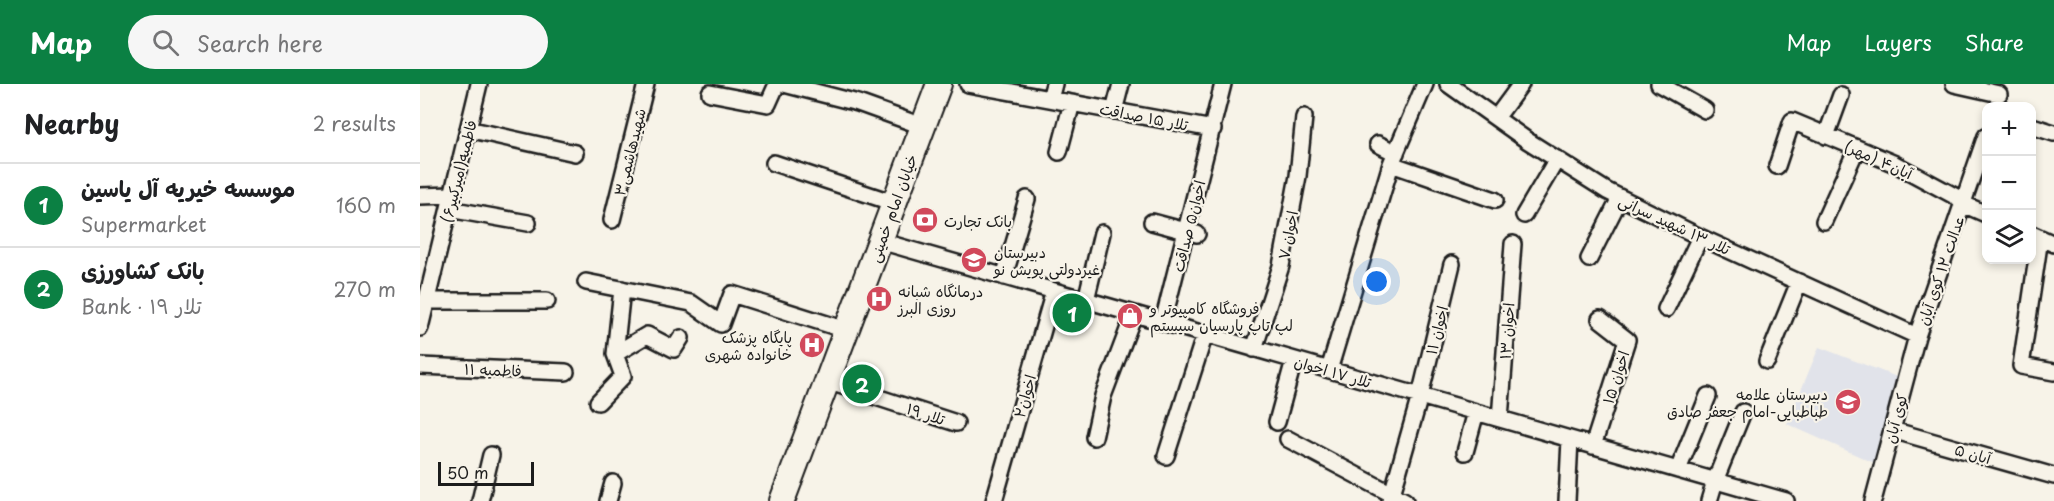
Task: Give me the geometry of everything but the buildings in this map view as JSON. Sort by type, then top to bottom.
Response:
[{"type":"main road","name":"خیابان امام خمینی","points":[[782,501],[939,84]]},
{"type":"street","name":"فاطمیه(امیرکبیر۶)","points":[[420,328],[479,84]]},
{"type":"street","name":"شهیدهاشمی۳","points":[[612,220],[646,84]]},
{"type":"street","points":[[710,93],[768,104],[777,84]]},
{"type":"street","points":[[784,84],[858,103],[922,126]]},
{"type":"street","name":"تلار ۱۵ صداقت","points":[[968,84],[1052,92],[1072,103],[1213,129]]},
{"type":"street","points":[[1114,111],[1121,84]]},
{"type":"street","name":"اخوان۵ صداقت","points":[[1163,322],[1192,232],[1223,84]]},
{"type":"street","points":[[1329,370],[1393,158],[1425,84]]},
{"type":"street","name":"تلار ۱۳ شهید سرانی","points":[[1448,84],[1557,159],[1620,198],[1917,336]]},
{"type":"street","points":[[1496,118],[1521,84]]},
{"type":"street","points":[[1659,84],[1705,110]]},
{"type":"street","points":[[1954,84],[1999,95]]},
{"type":"street","points":[[1826,135],[1841,95]]},
{"type":"street","points":[[1059,152],[1072,103]]},
{"type":"street","name":"اخوان ۷","points":[[1254,349],[1281,266],[1298,176],[1304,117]]},
{"type":"street","name":"آبان۴ (مهر)","points":[[1777,166],[1792,121],[1895,164],[1982,212]]},
{"type":"street","points":[[2036,128],[2054,133]]},
{"type":"street","points":[[468,129],[575,153]]},
{"type":"street","points":[[1378,144],[1393,158],[1495,200]]},
{"type":"street","points":[[1824,221],[1857,148]]},
{"type":"street","name":"عدالت ۱۲ کوی آبان","points":[[1917,336],[1982,148]]},
{"type":"street","points":[[1524,215],[1557,159]]},
{"type":"street","points":[[774,163],[894,203]]},
{"type":"street","points":[[420,195],[528,223]]},
{"type":"street","points":[[1589,259],[1620,198]]},
{"type":"street","points":[[1004,277],[1027,199]]},
{"type":"street","points":[[1152,222],[1192,232]]},
{"type":"street","points":[[1086,300],[1102,233]]},
{"type":"street","points":[[1666,309],[1700,237]]},
{"type":"street","points":[[2042,238],[2021,366],[2054,372]]},
{"type":"street","name":"تلار ۱۷ اخوان","points":[[880,241],[1786,501]]},
{"type":"street","name":"اخوان ۱۳","points":[[1500,419],[1513,243]]},
{"type":"street","name":"اخوان ۱۱","points":[[1396,499],[1452,264]]},
{"type":"street","points":[[586,282],[691,303],[721,324],[732,294],[846,330]]},
{"type":"street","points":[[1767,361],[1799,282]]},
{"type":"street","points":[[598,402],[623,376],[615,354],[622,290]]},
{"type":"street","name":"اخوان۲","points":[[994,501],[1054,291]]},
{"type":"street","points":[[426,301],[547,301]]},
{"type":"street","points":[[1094,437],[1103,396],[1134,314]]},
{"type":"street","name":"اخوان ۱۵","points":[[1593,446],[1627,340],[1600,319]]},
{"type":"street","points":[[1166,456],[1204,334]]},
{"type":"street","points":[[615,354],[647,335],[674,349],[681,338]]},
{"type":"street","name":"کوی آبان","points":[[1873,501],[1917,336]]},
{"type":"street","points":[[1277,422],[1294,360]]},
{"type":"street","name":"فاطمیه ۱۱","points":[[420,366],[566,372]]},
{"type":"street","name":"تلار ۱۹","points":[[827,381],[956,423]]},
{"type":"street","points":[[1678,470],[1708,396]]},
{"type":"street","points":[[1465,452],[1476,412]]},
{"type":"street","points":[[1709,501],[1743,412]]},
{"type":"street","name":"آبان ۵","points":[[1892,430],[2054,476]]},
{"type":"street","points":[[1288,438],[1396,499]]},
{"type":"street","points":[[1567,501],[1570,439]]},
{"type":"street","points":[[480,501],[491,455]]},
{"type":"street","points":[[608,501],[613,483]]},
{"type":"shaded area","name":"دبیرستان علامه طباطبایی-امام جعفر صادق","points":[[1819,347],[1907,381],[1881,466],[1787,424]]},
{"type":"place","name":"بانک تجارت","points":[[925,220]]},
{"type":"place","name":"دبیرستان غیردولتی پویش نو","points":[[974,260]]},
{"type":"place","name":"درمانگاه شبانه روزی البرز","points":[[879,299]]},
{"type":"place","name":"موسسه خیریه آل یاسین","points":[[1072,313]]},
{"type":"place","name":"فروشگاه کامپیوتر و لپ تاپ پارسیان سیستم","points":[[1130,316]]},
{"type":"place","name":"پایگاه پزشک خانواده شهری","points":[[812,345]]},
{"type":"place","name":"بانک کشاورزی","points":[[862,384]]},
{"type":"place","name":"دبیرستان علامه طباطبایی-امام جعفر صادق","points":[[1848,402]]}]
